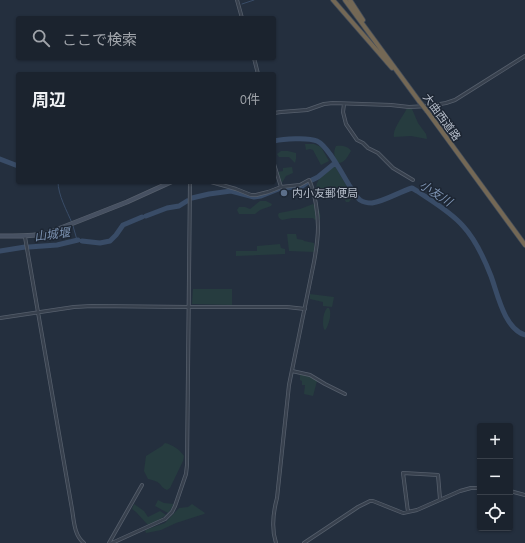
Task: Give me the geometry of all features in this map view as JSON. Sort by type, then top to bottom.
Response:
[{"type":"highway","points":[[333,0],[412,91]]},
{"type":"highway","name":"大曲西道路","points":[[345,0],[525,245]]},
{"type":"highway","points":[[350,0],[384,53]]},
{"type":"street","points":[[237,0],[241,16]]},
{"type":"street","points":[[276,113],[307,110],[324,104],[333,103],[429,106],[451,102],[525,56]]},
{"type":"street","points":[[254,60],[258,72]]},
{"type":"street","points":[[344,104],[343,112],[346,124],[357,140],[368,148],[378,152],[393,168],[413,180]]},
{"type":"street","points":[[276,170],[281,186]]},
{"type":"street","points":[[218,184],[251,195],[256,195],[268,192],[281,186],[300,185],[309,180],[315,198],[318,226],[317,242],[289,385],[273,514],[273,533],[276,543]]},
{"type":"street","points":[[0,236],[39,236],[127,202],[167,184]]},
{"type":"street","points":[[112,543],[165,519],[172,512],[175,506],[186,474],[190,184]]},
{"type":"street","points":[[25,237],[76,531],[78,537],[84,543]]},
{"type":"street","points":[[0,318],[74,307],[92,306],[287,307],[305,309]]},
{"type":"street","points":[[292,371],[310,375],[345,394]]},
{"type":"street","points":[[408,512],[403,473],[438,475],[440,499]]},
{"type":"street","points":[[109,543],[142,485]]},
{"type":"street","points":[[304,543],[358,507],[370,501],[376,502],[401,513],[428,506],[440,499],[460,491],[477,488]]},
{"type":"street","points":[[513,492],[525,495]]},
{"type":"green space","points":[[407,108],[412,109],[418,123],[426,134],[427,139],[411,136],[394,137],[396,127]]},
{"type":"green space","points":[[305,144],[314,144],[321,147],[329,161],[321,165],[313,150],[306,150]]},
{"type":"green space","points":[[336,146],[345,146],[351,151],[346,159],[340,163],[338,163],[334,153]]},
{"type":"green space","points":[[281,151],[296,153],[295,163],[289,157],[279,157],[277,154]]},
{"type":"green space","points":[[334,166],[352,195],[349,202],[346,202],[339,189],[333,188],[323,191],[317,190],[316,187],[319,180]]},
{"type":"green space","points":[[292,167],[293,173],[286,176],[282,183],[278,172],[283,171],[283,168]]},
{"type":"green space","points":[[260,201],[266,201],[272,204],[271,206],[260,210],[255,214],[239,214],[237,210],[239,207],[250,209]]},
{"type":"green space","points":[[313,204],[319,210],[320,219],[292,218],[282,220],[279,218],[279,213],[300,209]]},
{"type":"green space","points":[[287,234],[296,234],[297,239],[314,243],[314,252],[289,251]]},
{"type":"green space","points":[[280,244],[281,248],[285,249],[285,254],[236,256],[236,251],[257,251],[257,246]]},
{"type":"green space","points":[[193,289],[232,289],[232,305],[192,304]]},
{"type":"green space","points":[[310,294],[334,297],[332,307],[323,306],[323,302],[310,299]]},
{"type":"green space","points":[[327,308],[330,310],[330,316],[325,330],[323,327],[323,318]]},
{"type":"green space","points":[[300,374],[311,377],[317,381],[313,396],[304,394],[305,385],[302,385]]},
{"type":"green space","points":[[165,443],[176,448],[184,456],[170,488],[167,490],[157,482],[148,479],[144,471],[146,456]]},
{"type":"green space","points":[[158,500],[164,503],[174,504],[168,513],[155,506]]},
{"type":"green space","points":[[134,504],[144,511],[148,517],[160,511],[166,515],[148,525],[132,509]]},
{"type":"green space","points":[[192,504],[205,513],[161,530],[146,533],[145,530],[165,523],[179,508],[188,507]]},
{"type":"waterway","points":[[242,4],[254,0]]},
{"type":"waterway","name":"小友川","points":[[276,141],[308,139],[317,141],[326,148],[355,195],[360,200],[370,203],[377,202],[412,188],[447,211],[468,231],[476,243],[491,276],[499,301],[507,318],[512,326],[525,335]]},
{"type":"waterway","name":"小友川","points":[[0,159],[16,165]]},
{"type":"waterway","name":"山城堰","points":[[312,180],[335,163]]},
{"type":"waterway","name":"山城堰","points":[[192,198],[231,191],[254,197],[261,196],[281,188],[301,187],[308,182]]},
{"type":"waterway","points":[[58,184],[61,198],[72,223]]},
{"type":"waterway","name":"山城堰","points":[[146,216],[167,208],[179,206],[187,201]]},
{"type":"waterway","name":"山城堰","points":[[82,241],[100,243],[110,241],[123,225],[142,217]]},
{"type":"waterway","points":[[73,226],[77,240]]},
{"type":"waterway","name":"山城堰","points":[[29,247],[57,245],[78,240]]},
{"type":"waterway","name":"山城堰","points":[[0,251],[25,247]]},
{"type":"place","name":"内小友郵便局","points":[[284,193]]}]
